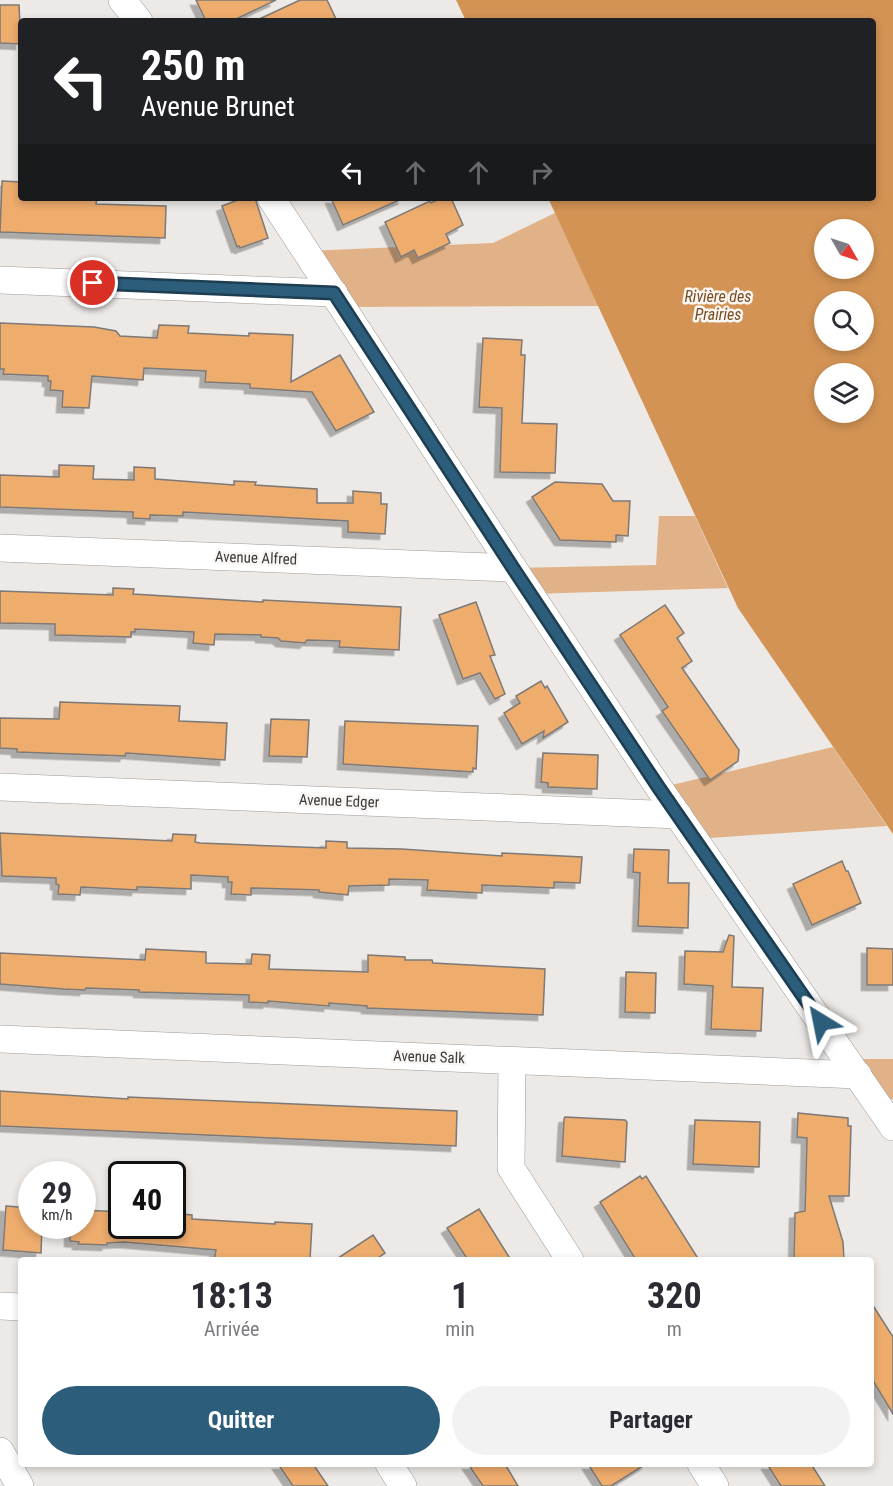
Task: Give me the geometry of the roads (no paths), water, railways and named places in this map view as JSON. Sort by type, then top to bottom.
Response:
[{"type":"street","points":[[122,0],[136,18]]},
{"type":"street","points":[[273,201],[678,815],[893,1127]]},
{"type":"street","points":[[0,280],[334,293]]},
{"type":"street","name":"Avenue Alfred","points":[[0,548],[513,568]]},
{"type":"street","name":"Avenue Edger","points":[[0,787],[678,815]]},
{"type":"street","name":"Avenue Salk","points":[[0,1039],[858,1076]]},
{"type":"street","points":[[512,1061],[511,1168],[568,1257]]},
{"type":"street","points":[[0,1306],[18,1307]]},
{"type":"street","points":[[0,1451],[20,1486]]},
{"type":"street","points":[[390,1467],[403,1486]]},
{"type":"street","points":[[703,1467],[715,1486]]},
{"type":"water","name":"Rivière des Prairies","points":[[456,0],[893,0],[893,834],[738,608],[549,201],[876,201],[876,18],[465,18]]}]
